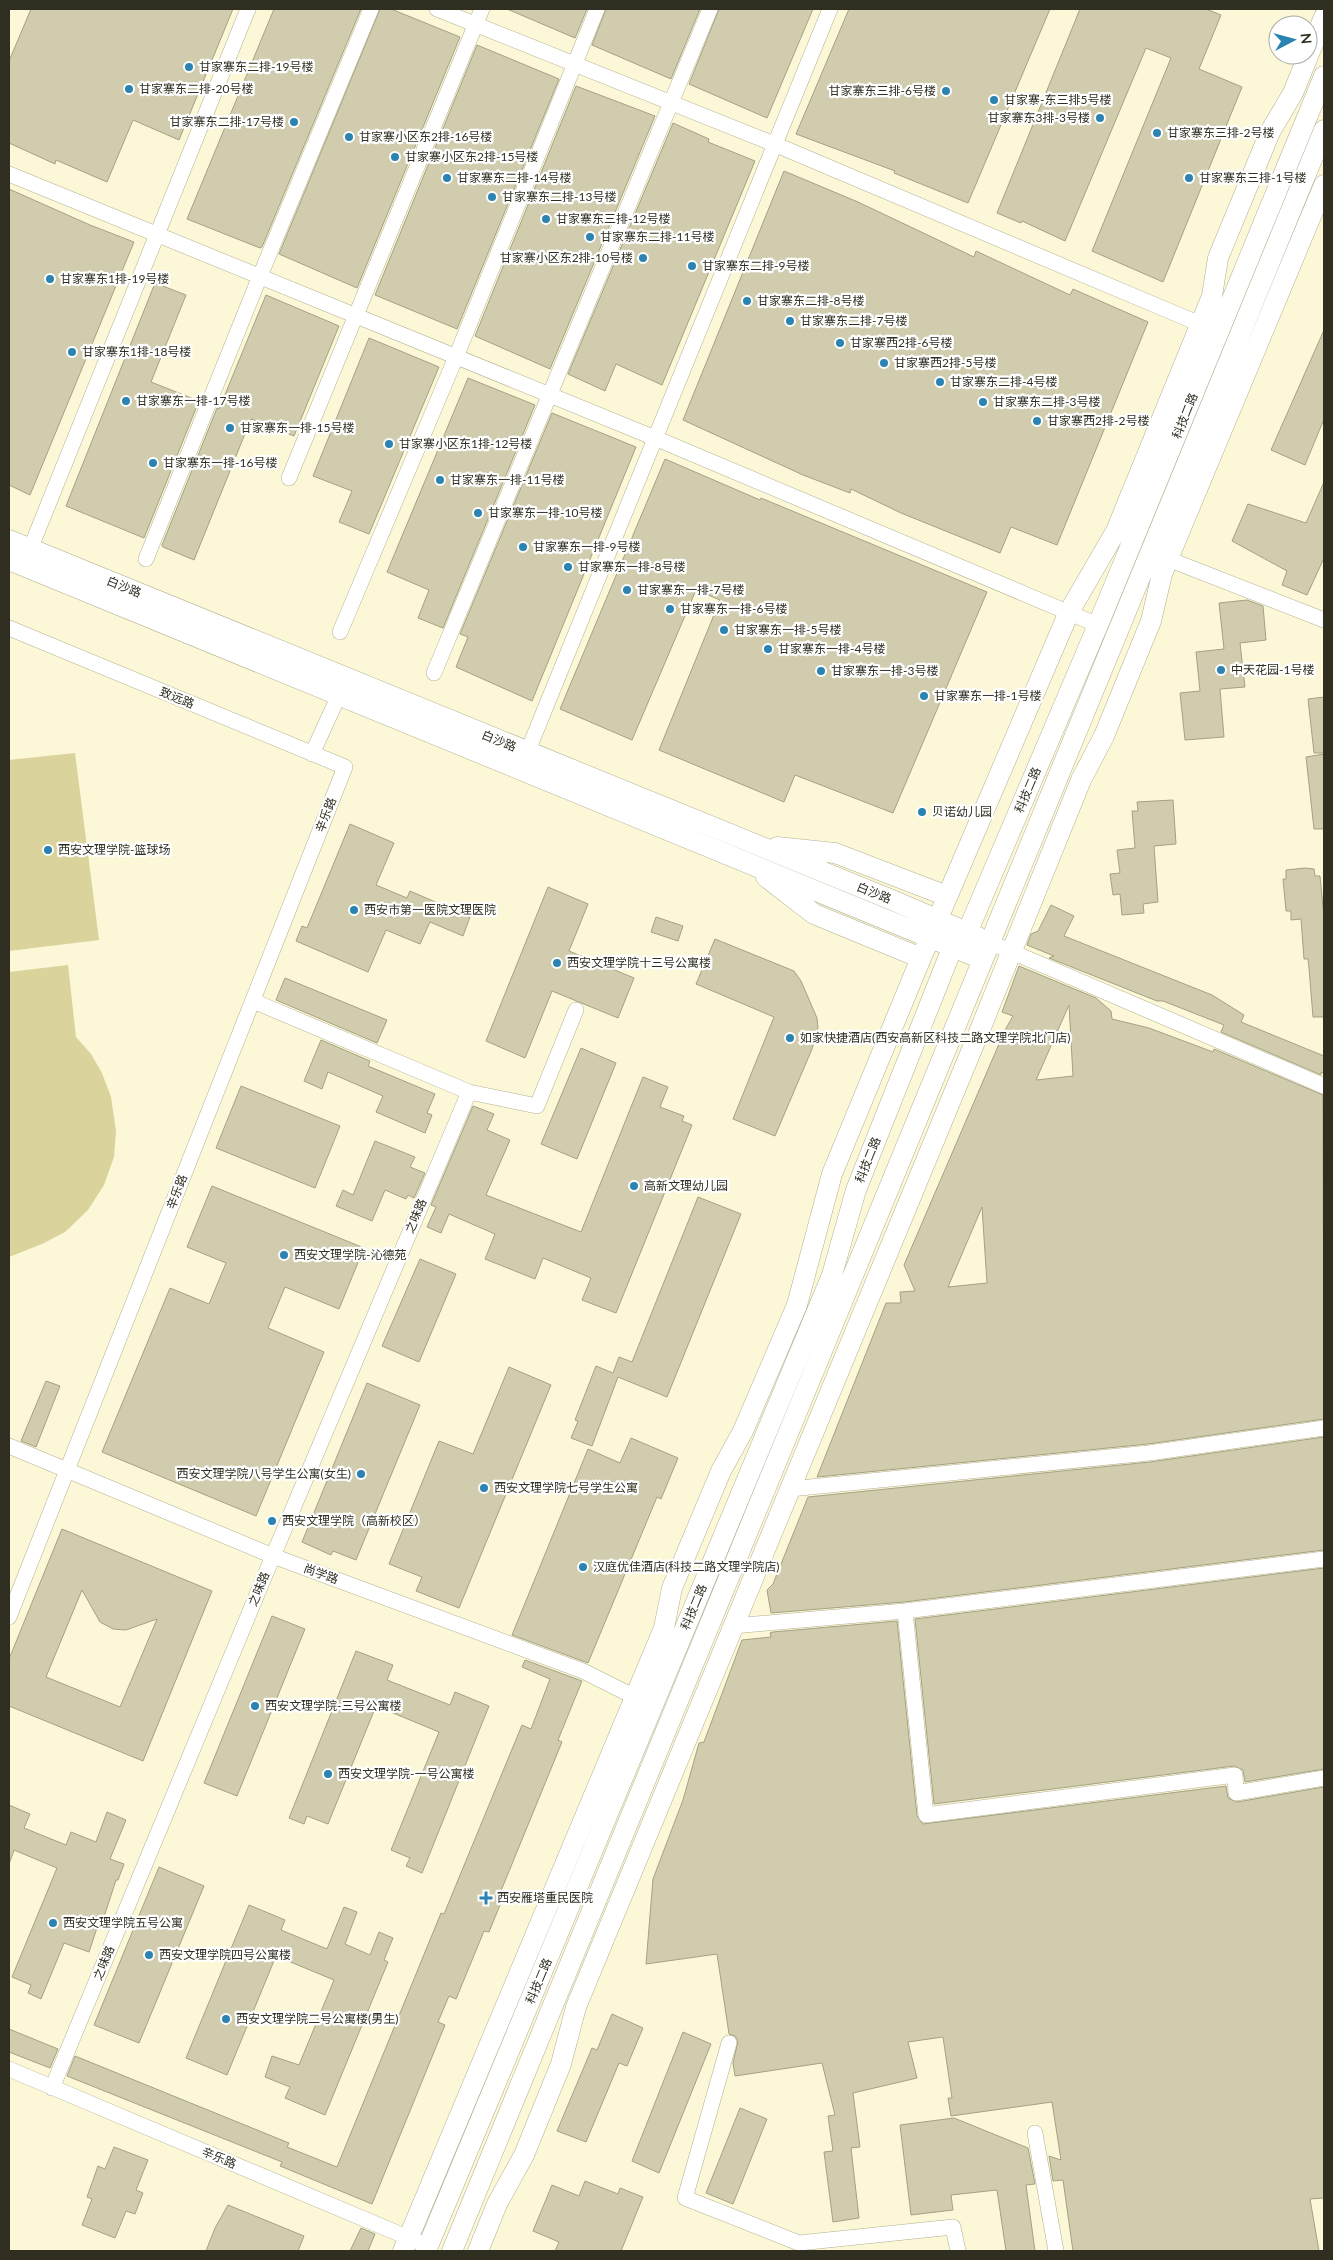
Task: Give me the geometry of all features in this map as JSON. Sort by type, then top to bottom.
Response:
[{"type":"street","points":[[21,558],[248,9]]},
{"type":"street","points":[[146,559],[260,276],[371,9]]},
{"type":"street","points":[[437,9],[574,66],[774,144],[1200,324]]},
{"type":"street","points":[[289,478],[482,9]]},
{"type":"street","points":[[340,632],[456,357],[597,9]]},
{"type":"street","points":[[434,673],[710,9]]},
{"type":"street","points":[[527,753],[830,9]]},
{"type":"street","points":[[1316,9],[1324,12]]},
{"type":"street","points":[[406,2244],[664,1628],[672,1588],[721,1471],[743,1431],[797,1305],[832,1174],[933,928],[1069,612],[1116,531],[1212,296],[1218,258],[1270,132],[1293,94],[1324,17]]},
{"type":"street","name":"科技二路","points":[[427,2249],[832,1275],[856,1190],[960,939],[1098,624],[1324,76]]},
{"type":"street","name":"科技二路","points":[[452,2251],[1324,130]]},
{"type":"street","points":[[9,174],[655,438],[1098,624]]},
{"type":"street","points":[[478,2251],[497,2204],[524,2155],[561,2064],[576,2007],[1082,780],[1104,736],[1150,621],[1162,574],[1324,185]]},
{"type":"street","name":"白沙路","points":[[9,540],[21,558],[338,695],[751,853],[986,950]]},
{"type":"street","name":"白沙路","points":[[21,558],[527,753],[751,853]]},
{"type":"street","points":[[1168,559],[1324,620]]},
{"type":"street","name":"致远路","points":[[9,628],[345,767]]},
{"type":"street","points":[[312,754],[338,695]]},
{"type":"street","name":"辛乐路","points":[[9,1616],[345,767]]},
{"type":"street","points":[[751,853],[835,853],[947,896]]},
{"type":"street","points":[[751,853],[814,914],[921,958]]},
{"type":"street","points":[[986,950],[1011,952],[1324,1086]]},
{"type":"street","points":[[253,1001],[469,1092],[537,1106],[576,1010]]},
{"type":"street","name":"之味路","points":[[52,2088],[272,1556],[469,1092]]},
{"type":"street","points":[[790,1489],[1149,1453],[1324,1428]]},
{"type":"street","name":"尚学路","points":[[9,1446],[68,1469],[272,1556],[583,1671],[635,1697]]},
{"type":"street","points":[[732,1626],[905,1611],[1324,1559]]},
{"type":"street","points":[[905,1611],[926,1816],[1235,1775],[1236,1793],[1324,1778]]},
{"type":"street","points":[[729,2043],[685,2198],[799,2243],[953,2227],[958,2251]]},
{"type":"street","name":"辛乐路","points":[[9,2069],[406,2244],[427,2249]]},
{"type":"street","points":[[1035,2133],[1056,2251]]},
{"type":"shaded area","name":"西安文理学院-篮球场","points":[[75,753],[99,940],[9,951],[9,760]]},
{"type":"shaded area","points":[[68,965],[76,1037],[91,1054],[102,1073],[111,1097],[116,1131],[114,1157],[104,1185],[88,1210],[65,1232],[42,1244],[9,1257],[9,972]]},
{"type":"building","points":[[31,9],[233,9],[179,140],[133,120],[107,182],[56,160],[55,164],[9,143],[9,61]]},
{"type":"building","points":[[274,9],[361,9],[260,248],[187,219]]},
{"type":"building","points":[[380,9],[391,9],[460,37],[357,288],[279,254]]},
{"type":"building","points":[[507,9],[587,9],[575,38]]},
{"type":"building","points":[[606,9],[700,9],[671,79],[592,45]]},
{"type":"building","points":[[719,9],[813,9],[767,118],[689,84]]},
{"type":"building","points":[[849,9],[1050,9],[968,203],[894,173],[895,171],[796,134]]},
{"type":"building","points":[[1080,9],[1206,9],[1221,15],[1199,69],[1242,87],[1163,282],[1092,251],[1171,58],[1146,48],[1065,241],[1022,221],[1021,223],[997,213]]},
{"type":"building","points":[[477,45],[559,79],[457,329],[375,295]]},
{"type":"building","points":[[576,86],[655,116],[550,369],[475,336]]},
{"type":"building","points":[[673,123],[709,139],[708,142],[755,161],[662,385],[616,364],[605,391],[568,374]]},
{"type":"building","points":[[784,171],[858,202],[974,257],[976,251],[1070,295],[1073,289],[1148,322],[1057,545],[1011,527],[1000,553],[901,513],[851,489],[850,493],[803,475],[683,420]]},
{"type":"building","points":[[9,189],[90,225],[134,242],[30,495],[9,485]]},
{"type":"building","points":[[155,283],[186,295],[151,382],[199,401],[144,538],[66,506]]},
{"type":"building","name":"甘家寨东一排-15号楼","points":[[266,295],[339,326],[294,436],[251,419],[194,560],[162,545],[217,408],[219,409]]},
{"type":"building","points":[[1324,330],[1324,419],[1305,465],[1271,450]]},
{"type":"building","points":[[369,338],[439,367],[369,534],[339,522],[352,491],[313,476]]},
{"type":"building","points":[[468,378],[535,405],[443,628],[418,618],[429,590],[387,572]]},
{"type":"building","points":[[552,413],[636,447],[532,701],[456,667],[468,637],[460,634]]},
{"type":"building","points":[[665,459],[760,500],[761,498],[987,592],[893,813],[795,775],[784,802],[659,750],[720,600],[696,590],[632,740],[560,709]]},
{"type":"building","points":[[1324,482],[1324,558],[1307,595],[1282,585],[1287,571],[1232,541],[1248,504],[1306,523]]},
{"type":"building","name":"中天花园-1号楼","points":[[1247,600],[1263,606],[1266,640],[1240,643],[1245,687],[1220,689],[1224,737],[1185,740],[1180,693],[1200,691],[1196,652],[1224,649],[1219,603]]},
{"type":"building","points":[[1324,697],[1324,753],[1314,753],[1308,699]]},
{"type":"building","points":[[1324,754],[1324,829],[1314,829],[1306,757]]},
{"type":"building","points":[[1173,800],[1176,844],[1154,846],[1158,902],[1143,904],[1144,913],[1122,915],[1120,894],[1113,895],[1110,874],[1120,873],[1117,850],[1135,848],[1132,811],[1138,811],[1137,802]]},
{"type":"building","name":"西安市第一医院文理医院","points":[[350,824],[394,843],[376,885],[407,898],[410,891],[470,917],[463,936],[430,922],[420,944],[386,930],[368,972],[296,941],[302,926],[307,928]]},
{"type":"building","points":[[1314,869],[1315,876],[1320,876],[1324,917],[1324,1017],[1313,1017],[1308,959],[1304,959],[1301,919],[1291,920],[1291,911],[1286,911],[1283,879],[1286,879],[1286,870]]},
{"type":"building","name":"西安文理学院十三号公寓楼","points":[[548,887],[588,904],[569,951],[634,978],[618,1018],[552,991],[525,1058],[486,1041]]},
{"type":"building","points":[[1051,905],[1074,916],[1064,936],[1212,995],[1244,1015],[1241,1022],[1324,1056],[1324,1073],[1321,1072],[1321,1075],[1221,1032],[1224,1025],[1163,1001],[1157,1001],[1049,958],[1054,956],[1027,945],[1031,934],[1038,931]]},
{"type":"building","points":[[656,917],[683,926],[678,941],[651,932]]},
{"type":"building","name":"如家快捷酒店(西安高新区科技二路文理学院北门店)","points":[[715,939],[794,971],[801,981],[817,1018],[818,1028],[812,1049],[775,1136],[733,1119],[774,1017],[696,984]]},
{"type":"building","points":[[1019,966],[1096,998],[1111,1011],[1112,1019],[1149,1028],[1213,1052],[1214,1049],[1323,1095],[1324,1419],[1148,1444],[817,1477],[886,1303],[901,1303],[900,1292],[915,1291],[904,1265],[1005,1030],[1013,1016],[1002,1012]],"holes":[[[1069,1005],[1073,1076],[1036,1080]],[[982,1207],[987,1283],[948,1287]]]},
{"type":"building","points":[[285,978],[387,1020],[377,1043],[276,1000]]},
{"type":"building","points":[[321,1040],[370,1061],[368,1066],[435,1094],[427,1113],[432,1115],[425,1133],[376,1112],[383,1096],[328,1072],[322,1089],[304,1081]]},
{"type":"building","points":[[581,1048],[616,1063],[577,1159],[541,1144]]},
{"type":"building","points":[[643,1077],[668,1087],[660,1107],[684,1116],[682,1121],[692,1125],[616,1313],[582,1300],[591,1278],[543,1258],[535,1279],[485,1259],[495,1234],[449,1214],[441,1233],[427,1227],[436,1207],[431,1205],[473,1106],[494,1114],[487,1130],[510,1140],[486,1195],[581,1232]]},
{"type":"building","points":[[241,1086],[340,1126],[315,1188],[216,1148]]},
{"type":"building","points":[[375,1141],[415,1157],[410,1167],[425,1173],[414,1198],[408,1195],[406,1199],[385,1190],[372,1221],[336,1206],[343,1190],[353,1195]]},
{"type":"building","points":[[212,1186],[364,1248],[339,1309],[285,1287],[268,1328],[324,1352],[256,1516],[102,1452],[170,1288],[209,1304],[226,1263],[187,1247]]},
{"type":"building","points":[[698,1197],[741,1214],[667,1397],[618,1377],[592,1446],[571,1438],[578,1421],[575,1420],[596,1366],[613,1373],[619,1357],[632,1362]]},
{"type":"building","points":[[420,1259],[456,1274],[419,1362],[382,1346]]},
{"type":"building","name":"西安文理学院七号学生公寓","points":[[509,1367],[551,1385],[459,1608],[416,1591],[422,1577],[389,1564],[439,1441],[473,1454]]},
{"type":"building","points":[[46,1381],[60,1386],[36,1447],[21,1441]]},
{"type":"building","name":"西安文理学院八号学生公寓(女生)","points":[[367,1383],[420,1405],[356,1560],[333,1551],[331,1555],[302,1542]]},
{"type":"building","points":[[1324,1437],[1324,1550],[904,1602],[771,1613],[767,1590],[773,1584],[808,1497],[1150,1462]]},
{"type":"building","name":"汉庭优佳酒店(科技二路文理学院店)","points":[[631,1438],[678,1458],[661,1499],[657,1497],[588,1663],[512,1635],[588,1449],[620,1463]]},
{"type":"building","points":[[62,1529],[212,1591],[143,1761],[9,1706],[9,1659]],"holes":[[[82,1590],[100,1622],[113,1629],[126,1630],[157,1619],[120,1707],[46,1677]]]},
{"type":"building","points":[[1324,1568],[1324,1769],[1245,1782],[1243,1770],[1234,1766],[934,1804],[915,1619]]},
{"type":"building","name":"西安文理学院-三号公寓楼","points":[[272,1616],[305,1629],[237,1796],[204,1783]]},
{"type":"building","points":[[897,1621],[917,1816],[923,1824],[1226,1786],[1228,1798],[1237,1802],[1324,1787],[1324,2198],[1310,2199],[1319,2251],[1073,2251],[1063,2180],[1053,2181],[1049,2156],[1061,2160],[1052,2102],[951,2116],[948,2098],[952,2098],[943,2037],[908,2042],[917,2078],[853,2093],[860,2147],[851,2148],[859,2218],[833,2222],[824,2152],[833,2151],[828,2116],[835,2115],[822,2063],[735,2076],[733,2063],[738,2041],[735,2036],[729,2034],[717,1954],[646,1964],[653,1879],[683,1800],[699,1743],[704,1742],[742,1640],[771,1637],[770,1633],[773,1632]]},
{"type":"building","name":"西安文理学院-一号公寓楼","points":[[356,1651],[393,1665],[387,1680],[450,1705],[455,1692],[489,1706],[422,1873],[406,1866],[410,1858],[391,1850],[439,1732],[376,1706],[328,1824],[307,1816],[304,1824],[289,1818]]},
{"type":"building","points":[[525,1660],[582,1681],[558,1740],[562,1742],[496,1903],[500,1905],[489,1932],[484,1931],[456,1999],[449,1996],[438,2022],[445,2025],[372,2204],[280,2166],[282,2162],[67,2076],[75,2056],[289,2143],[287,2147],[337,2167],[441,1913],[444,1914],[522,1725],[531,1729],[550,1679],[522,1667]]},
{"type":"building","name":"西安文理学院五号公寓","points":[[9,1805],[30,1814],[24,1828],[66,1845],[71,1832],[96,1842],[107,1812],[126,1820],[110,1859],[124,1864],[118,1880],[116,1880],[104,1917],[101,1916],[89,1952],[64,1943],[41,1999],[28,1993],[31,1985],[12,1977],[57,1868],[14,1850],[9,1864]]},
{"type":"building","name":"西安文理学院四号公寓楼","points":[[159,1867],[204,1886],[139,2043],[94,2025]]},
{"type":"building","name":"西安文理学院二号公寓楼(男生)","points":[[249,1905],[285,1920],[281,1930],[327,1949],[344,1907],[357,1912],[345,1944],[370,1955],[379,1932],[393,1938],[384,1960],[388,1962],[325,2115],[285,2098],[290,2087],[265,2077],[272,2056],[299,2065],[334,1980],[276,1956],[227,2075],[186,2058]]},
{"type":"building","points":[[612,2014],[643,2028],[627,2066],[619,2063],[586,2142],[557,2131],[592,2048],[597,2050]]},
{"type":"building","points":[[9,2029],[58,2049],[50,2068],[9,2052]]},
{"type":"building","points":[[683,2032],[711,2044],[659,2173],[632,2161]]},
{"type":"building","points":[[740,2108],[767,2119],[733,2204],[706,2193]]},
{"type":"building","points":[[954,2118],[1028,2148],[1035,2184],[1026,2185],[1035,2251],[1006,2251],[997,2190],[951,2195],[953,2210],[911,2215],[900,2125]]},
{"type":"building","points":[[114,2147],[148,2160],[136,2190],[143,2193],[135,2214],[126,2211],[115,2238],[82,2225],[92,2199],[87,2197],[98,2166],[105,2169]]},
{"type":"building","points":[[585,2181],[618,2194],[620,2188],[643,2197],[621,2251],[555,2251],[559,2242],[533,2231],[552,2185],[579,2196]]},
{"type":"building","points":[[228,2205],[304,2236],[298,2251],[206,2251],[215,2228]]},
{"type":"building","points":[[361,2228],[375,2234],[368,2251],[350,2251]]},
{"type":"place","name":"甘家寨东二排-19号楼","points":[[189,67]]},
{"type":"place","name":"甘家寨东二排-20号楼","points":[[129,89]]},
{"type":"place","name":"甘家寨东三排-6号楼","points":[[946,91]]},
{"type":"place","name":"甘家寨-东三排5号楼","points":[[994,100]]},
{"type":"place","name":"甘家寨东3排-3号楼","points":[[1100,118]]},
{"type":"place","name":"甘家寨东二排-17号楼","points":[[294,122]]},
{"type":"place","name":"甘家寨东三排-2号楼","points":[[1157,133]]},
{"type":"place","name":"甘家寨小区东2排-16号楼","points":[[349,137]]},
{"type":"place","name":"甘家寨小区东2排-15号楼","points":[[395,157]]},
{"type":"place","name":"甘家寨东二排-14号楼","points":[[447,178]]},
{"type":"place","name":"甘家寨东三排-1号楼","points":[[1189,178]]},
{"type":"place","name":"甘家寨东二排-13号楼","points":[[492,197]]},
{"type":"place","name":"甘家寨东三排-12号楼","points":[[546,219]]},
{"type":"place","name":"甘家寨东二排-11号楼","points":[[590,237]]},
{"type":"place","name":"甘家寨小区东2排-10号楼","points":[[643,258]]},
{"type":"place","name":"甘家寨东二排-9号楼","points":[[692,266]]},
{"type":"place","name":"甘家寨东1排-19号楼","points":[[50,279]]},
{"type":"place","name":"甘家寨东二排-8号楼","points":[[747,301]]},
{"type":"place","name":"甘家寨东二排-7号楼","points":[[790,321]]},
{"type":"place","name":"甘家寨西2排-6号楼","points":[[840,343]]},
{"type":"place","name":"甘家寨东1排-18号楼","points":[[72,352]]},
{"type":"place","name":"甘家寨西2排-5号楼","points":[[884,363]]},
{"type":"place","name":"甘家寨东二排-4号楼","points":[[940,382]]},
{"type":"place","name":"甘家寨东一排-17号楼","points":[[126,401]]},
{"type":"place","name":"甘家寨东二排-3号楼","points":[[983,402]]},
{"type":"place","name":"甘家寨西2排-2号楼","points":[[1037,421]]},
{"type":"place","name":"甘家寨东一排-15号楼","points":[[230,428]]},
{"type":"place","name":"甘家寨小区东1排-12号楼","points":[[389,444]]},
{"type":"place","name":"甘家寨东一排-16号楼","points":[[153,463]]},
{"type":"place","name":"甘家寨东一排-11号楼","points":[[440,480]]},
{"type":"place","name":"甘家寨东一排-10号楼","points":[[478,513]]},
{"type":"place","name":"甘家寨东一排-9号楼","points":[[523,547]]},
{"type":"place","name":"甘家寨东一排-8号楼","points":[[568,567]]},
{"type":"place","name":"甘家寨东一排-7号楼","points":[[627,590]]},
{"type":"place","name":"甘家寨东一排-6号楼","points":[[670,609]]},
{"type":"place","name":"甘家寨东一排-5号楼","points":[[724,630]]},
{"type":"place","name":"甘家寨东一排-4号楼","points":[[768,649]]},
{"type":"place","name":"中天花园-1号楼","points":[[1221,670]]},
{"type":"place","name":"甘家寨东一排-3号楼","points":[[821,671]]},
{"type":"place","name":"甘家寨东一排-1号楼","points":[[924,696]]},
{"type":"place","name":"贝诺幼儿园","points":[[922,812]]},
{"type":"place","name":"西安文理学院-篮球场","points":[[48,850]]},
{"type":"place","name":"西安市第一医院文理医院","points":[[354,910]]},
{"type":"place","name":"西安文理学院十三号公寓楼","points":[[557,963]]},
{"type":"place","name":"如家快捷酒店(西安高新区科技二路文理学院北门店)","points":[[790,1038]]},
{"type":"place","name":"高新文理幼儿园","points":[[634,1186]]},
{"type":"place","name":"西安文理学院-沁德苑","points":[[284,1255]]},
{"type":"place","name":"西安文理学院八号学生公寓(女生)","points":[[361,1474]]},
{"type":"place","name":"西安文理学院七号学生公寓","points":[[484,1488]]},
{"type":"place","name":"西安文理学院（高新校区）","points":[[272,1521]]},
{"type":"place","name":"汉庭优佳酒店(科技二路文理学院店)","points":[[583,1567]]},
{"type":"place","name":"西安文理学院-三号公寓楼","points":[[255,1706]]},
{"type":"place","name":"西安文理学院-一号公寓楼","points":[[328,1774]]},
{"type":"place","name":"西安雁塔重民医院","points":[[486,1898]]},
{"type":"place","name":"西安文理学院五号公寓","points":[[53,1923]]},
{"type":"place","name":"西安文理学院四号公寓楼","points":[[149,1955]]},
{"type":"place","name":"西安文理学院二号公寓楼(男生)","points":[[226,2019]]}]
